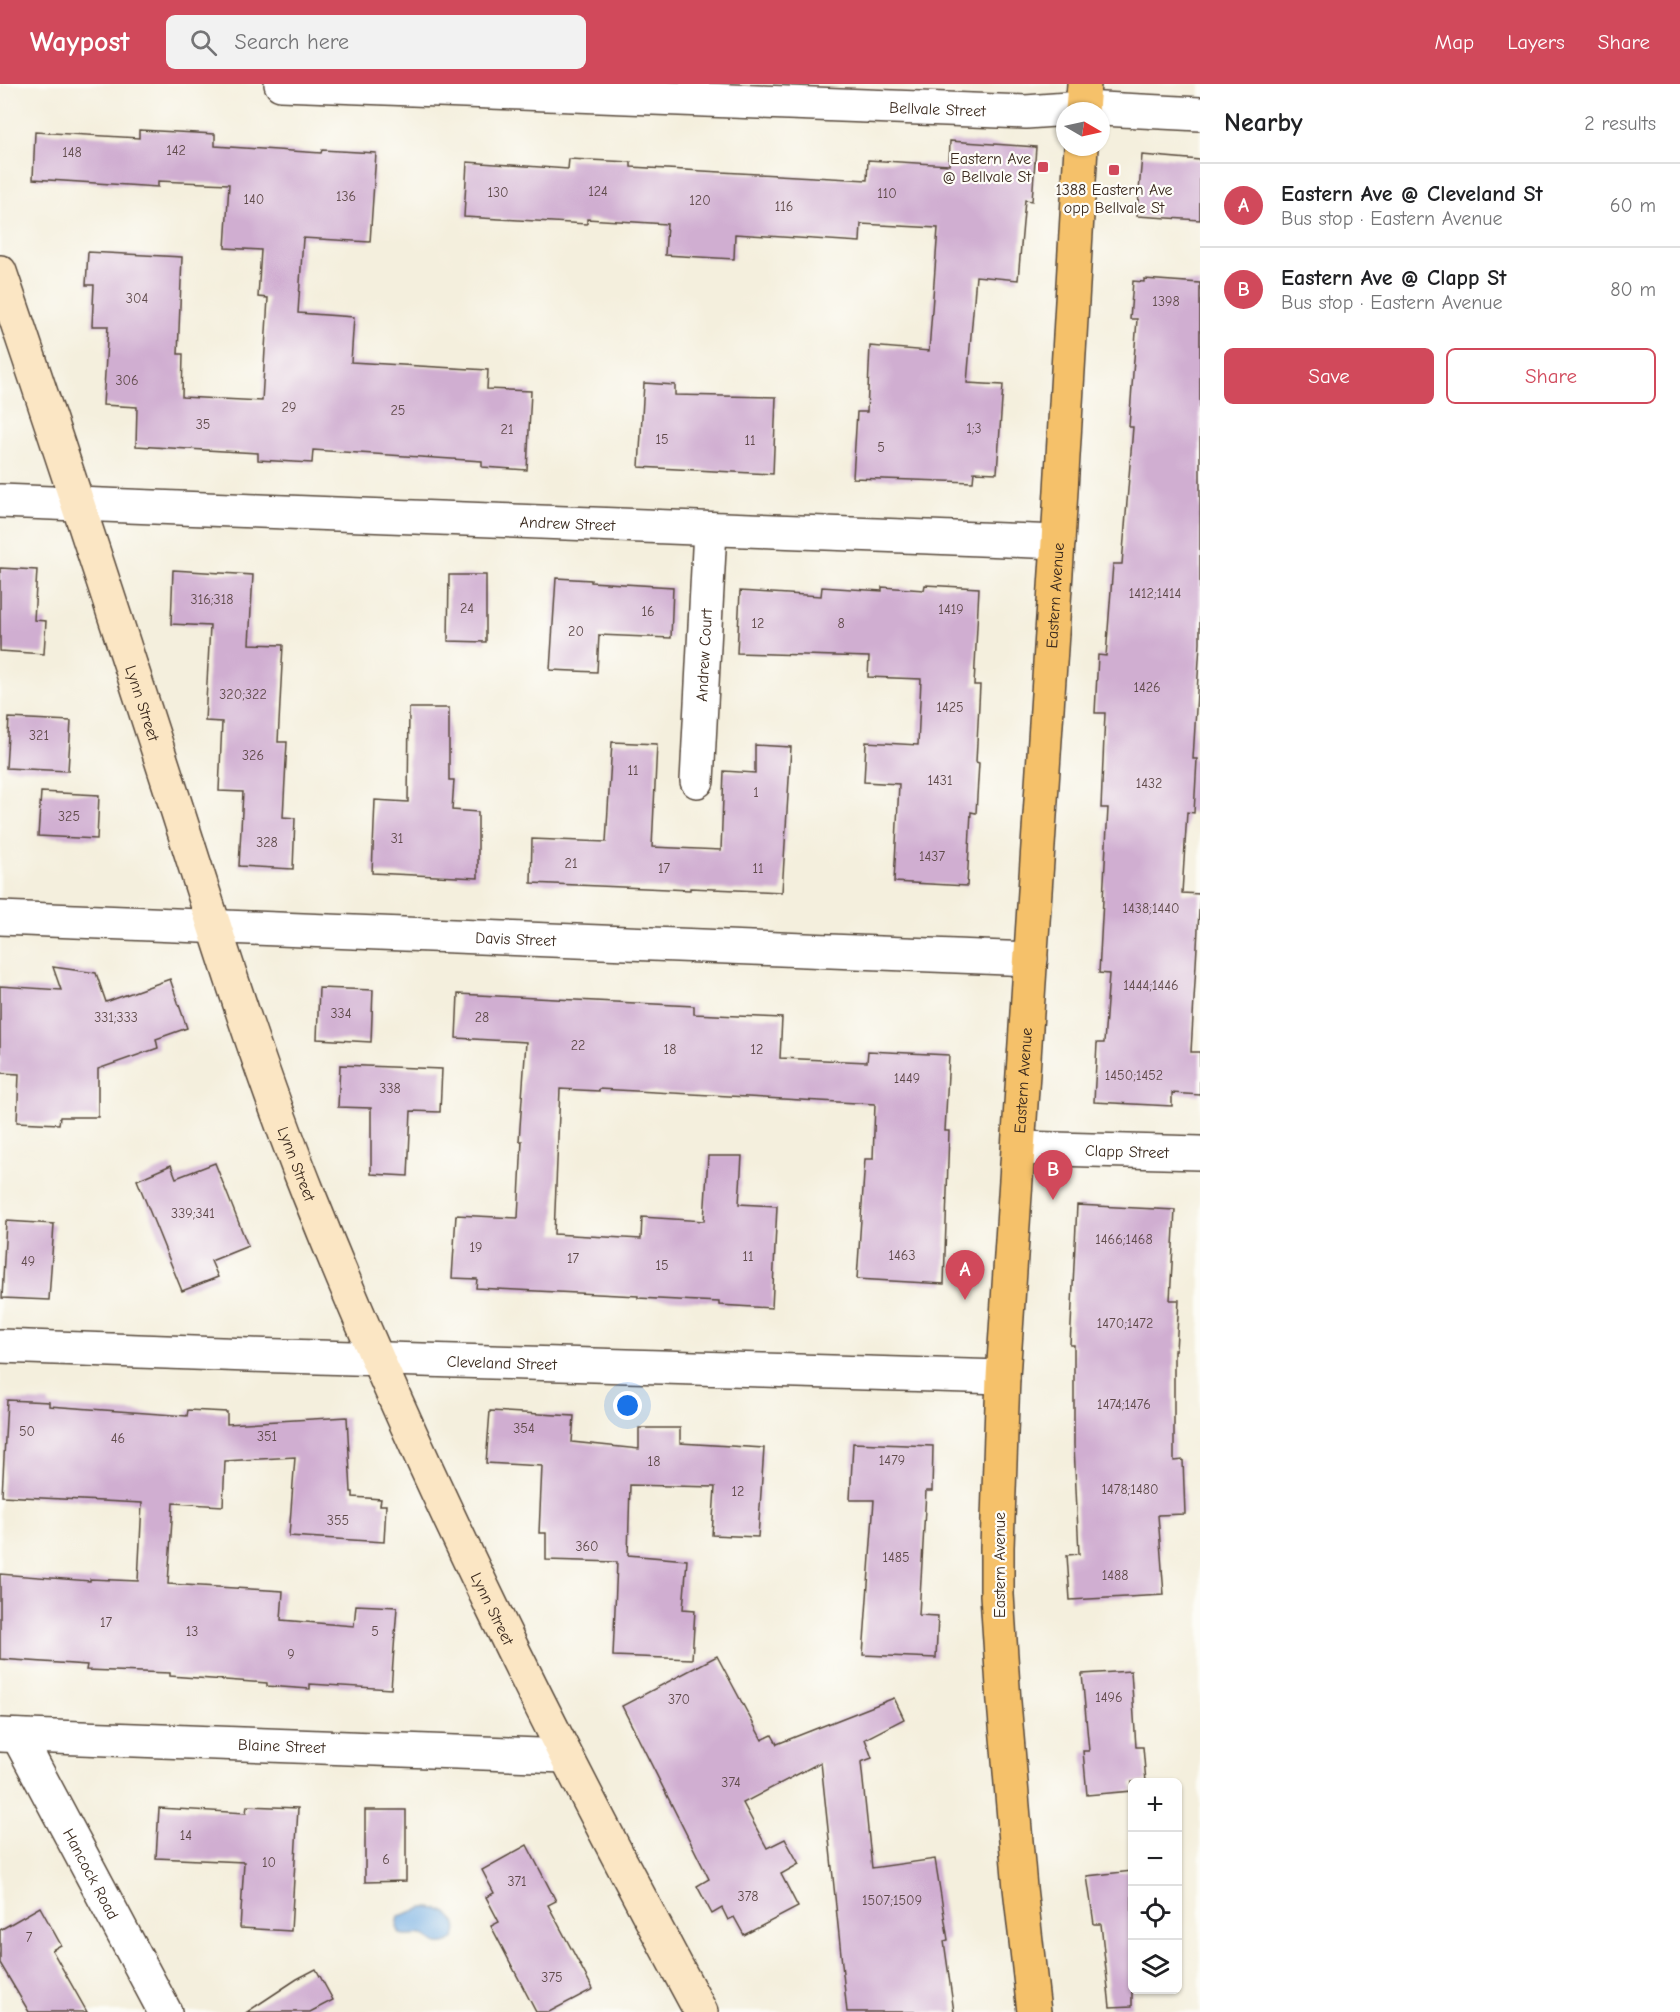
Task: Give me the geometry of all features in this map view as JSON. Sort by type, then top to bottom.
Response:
[{"type":"main road","name":"Eastern Avenue","points":[[1034,2012],[1020,1888],[997,1595],[1003,1377],[1058,542],[1079,156]]},
{"type":"main road","name":"Lynn Street","points":[[0,272],[79,505],[215,927],[304,1182],[377,1358],[433,1482],[565,1756],[701,2012]]},
{"type":"street","name":"Bellvale Street","points":[[281,84],[1026,112],[1083,101],[1200,114]]},
{"type":"street","name":"Andrew Street","points":[[0,501],[1058,542]]},
{"type":"street","name":"Andrew Court","points":[[697,781],[710,530]]},
{"type":"street","name":"Davis Street","points":[[0,918],[1031,959]]},
{"type":"street","name":"Clapp Street","points":[[1019,1148],[1200,1153]]},
{"type":"street","name":"Cleveland Street","points":[[0,1346],[1003,1377]]},
{"type":"street","name":"Blaine Street","points":[[9,1736],[565,1756]]},
{"type":"street","name":"Hancock Road","points":[[9,1736],[165,2012]]},
{"type":"water","points":[[423,1908],[437,1909],[454,1919],[456,1933],[453,1939],[439,1944],[423,1935],[400,1934],[397,1927],[399,1916]]},
{"type":"building","points":[[139,130],[215,134],[215,146],[321,153],[322,150],[376,153],[370,242],[303,238],[298,313],[354,317],[351,362],[488,370],[487,389],[531,391],[527,470],[482,467],[482,461],[313,450],[312,463],[258,460],[258,453],[136,446],[137,407],[103,405],[108,326],[92,326],[94,285],[86,285],[88,252],[182,257],[178,354],[183,354],[182,397],[262,401],[268,298],[258,297],[261,250],[225,248],[229,184],[158,181],[158,187],[33,179],[35,132],[139,138]]},
{"type":"building","points":[[950,141],[1036,147],[1032,201],[1025,200],[1018,280],[976,276],[967,383],[1003,385],[997,473],[974,472],[973,482],[853,478],[857,412],[867,412],[870,346],[929,351],[938,228],[861,224],[860,242],[735,234],[734,259],[665,255],[667,224],[587,219],[587,224],[464,217],[467,162],[568,169],[569,159],[631,162],[631,167],[867,180],[868,160],[949,165]]},
{"type":"building","points":[[1142,155],[1200,160],[1200,220],[1137,216]]},
{"type":"building","points":[[1144,279],[1200,283],[1200,643],[1193,759],[1197,759],[1194,813],[1187,812],[1182,893],[1200,894],[1191,1052],[1200,1052],[1200,1095],[1172,1093],[1172,1106],[1094,1102],[1097,1043],[1104,1043],[1109,974],[1099,973],[1108,808],[1101,808],[1105,713],[1095,713],[1098,655],[1106,656],[1113,564],[1122,564],[1133,427],[1129,427],[1137,319],[1130,319],[1133,281],[1144,282]]},
{"type":"building","points":[[644,383],[675,385],[675,395],[776,397],[773,474],[639,467]]},
{"type":"building","points":[[0,568],[37,570],[34,620],[46,621],[44,654],[0,651]]},
{"type":"building","points":[[173,570],[253,575],[249,644],[283,645],[278,742],[287,742],[283,817],[295,818],[293,869],[239,866],[243,792],[219,791],[222,722],[205,721],[210,626],[171,624]]},
{"type":"building","points":[[449,575],[486,575],[486,642],[448,641]]},
{"type":"building","points":[[556,578],[673,587],[671,638],[599,635],[597,672],[550,670]]},
{"type":"building","points":[[925,585],[979,588],[974,685],[980,685],[976,762],[979,763],[976,813],[971,812],[967,886],[894,882],[899,784],[864,782],[866,742],[918,745],[921,679],[868,677],[869,657],[737,653],[740,591],[821,596],[822,587],[882,591],[882,587],[924,590]]},
{"type":"building","points":[[409,708],[449,708],[449,780],[454,780],[452,810],[478,812],[478,878],[372,873],[375,800],[408,802]]},
{"type":"building","points":[[9,718],[71,721],[68,771],[6,768]]},
{"type":"building","points":[[612,742],[657,744],[652,847],[721,850],[724,771],[755,773],[755,745],[791,747],[782,892],[531,883],[532,839],[606,842]]},
{"type":"building","points":[[41,792],[99,795],[97,839],[38,836]]},
{"type":"building","points":[[53,967],[96,973],[106,1002],[170,979],[187,1028],[156,1039],[158,1048],[98,1069],[98,1117],[60,1117],[59,1124],[17,1122],[19,1074],[0,1073],[0,986],[61,990]]},
{"type":"building","points":[[319,988],[373,990],[371,1042],[317,1039]]},
{"type":"building","points":[[458,994],[694,1006],[694,1014],[782,1018],[780,1058],[867,1062],[868,1051],[949,1055],[945,1131],[949,1131],[944,1284],[857,1279],[865,1159],[873,1159],[875,1104],[599,1089],[599,1091],[560,1089],[554,1234],[641,1239],[642,1217],[704,1221],[708,1156],[742,1156],[739,1204],[777,1206],[772,1308],[719,1305],[719,1302],[638,1298],[638,1296],[476,1288],[477,1279],[452,1278],[456,1215],[518,1218],[522,1141],[519,1141],[526,1042],[456,1038]]},
{"type":"building","points":[[340,1065],[442,1069],[440,1112],[411,1111],[408,1176],[371,1174],[371,1108],[338,1107]]},
{"type":"building","points":[[215,1163],[248,1246],[211,1261],[218,1277],[182,1291],[137,1180],[171,1165],[176,1178]]},
{"type":"building","points":[[1077,1205],[1175,1210],[1170,1300],[1179,1300],[1176,1350],[1174,1350],[1174,1461],[1183,1460],[1185,1514],[1158,1515],[1164,1595],[1070,1600],[1067,1555],[1079,1554],[1074,1445],[1074,1345],[1070,1345]]},
{"type":"building","points":[[6,1221],[54,1224],[49,1300],[2,1298]]},
{"type":"building","points":[[7,1400],[49,1402],[49,1406],[187,1416],[188,1410],[227,1412],[227,1424],[347,1417],[351,1492],[353,1492],[353,1497],[381,1499],[380,1505],[386,1505],[384,1542],[289,1536],[295,1457],[225,1461],[223,1506],[173,1503],[168,1584],[283,1591],[281,1620],[354,1626],[356,1605],[397,1607],[391,1689],[310,1684],[310,1689],[267,1686],[267,1683],[170,1676],[170,1673],[86,1670],[87,1665],[0,1659],[0,1574],[90,1581],[90,1579],[138,1581],[142,1503],[2,1496]]},
{"type":"building","points":[[490,1411],[574,1416],[572,1442],[639,1449],[639,1428],[680,1428],[680,1443],[764,1448],[758,1537],[712,1535],[715,1487],[630,1485],[628,1555],[687,1560],[683,1609],[695,1610],[692,1659],[613,1656],[617,1562],[546,1560],[546,1533],[539,1533],[542,1466],[486,1463]]},
{"type":"building","points":[[853,1443],[933,1446],[932,1491],[926,1491],[919,1615],[938,1616],[936,1658],[863,1655],[874,1500],[850,1500]]},
{"type":"building","points":[[717,1656],[762,1740],[772,1735],[777,1744],[894,1698],[904,1719],[865,1739],[872,1758],[861,1762],[872,1868],[935,1859],[948,1940],[944,1941],[954,2012],[847,2012],[821,1762],[743,1803],[767,1848],[785,1839],[799,1864],[781,1874],[798,1907],[744,1935],[734,1917],[728,1920],[722,1908],[712,1914],[697,1886],[709,1879],[622,1706]]},
{"type":"building","points":[[1131,1671],[1136,1747],[1143,1747],[1146,1778],[1128,1778],[1128,1791],[1087,1795],[1083,1751],[1089,1751],[1082,1674]]},
{"type":"building","points":[[247,1806],[298,1808],[291,1931],[240,1928],[244,1862],[156,1858],[159,1808],[246,1813]]},
{"type":"building","points":[[365,1810],[406,1810],[406,1881],[365,1882]]},
{"type":"building","points":[[527,1845],[556,1901],[548,1905],[593,1989],[549,2012],[536,2012],[491,1926],[499,1922],[486,1897],[494,1893],[482,1870]]},
{"type":"building","points":[[1128,1871],[1128,1994],[1132,1994],[1132,2006],[1110,2007],[1101,1924],[1094,1924],[1087,1876]]},
{"type":"building","points":[[40,1907],[61,1945],[52,1950],[87,2012],[29,2012],[0,1963],[0,1930]]},
{"type":"building","points":[[316,1969],[333,2000],[310,2012],[247,2012],[297,1979]]},
{"type":"place","name":"Eastern Ave @ Bellvale St","points":[[1043,167]]},
{"type":"place","name":"1388 Eastern Ave opp Bellvale St","points":[[1114,170]]},
{"type":"place","name":"Eastern Ave @ Clapp St","points":[[1053,1200]]},
{"type":"place","name":"Eastern Ave @ Cleveland St","points":[[965,1300]]}]
